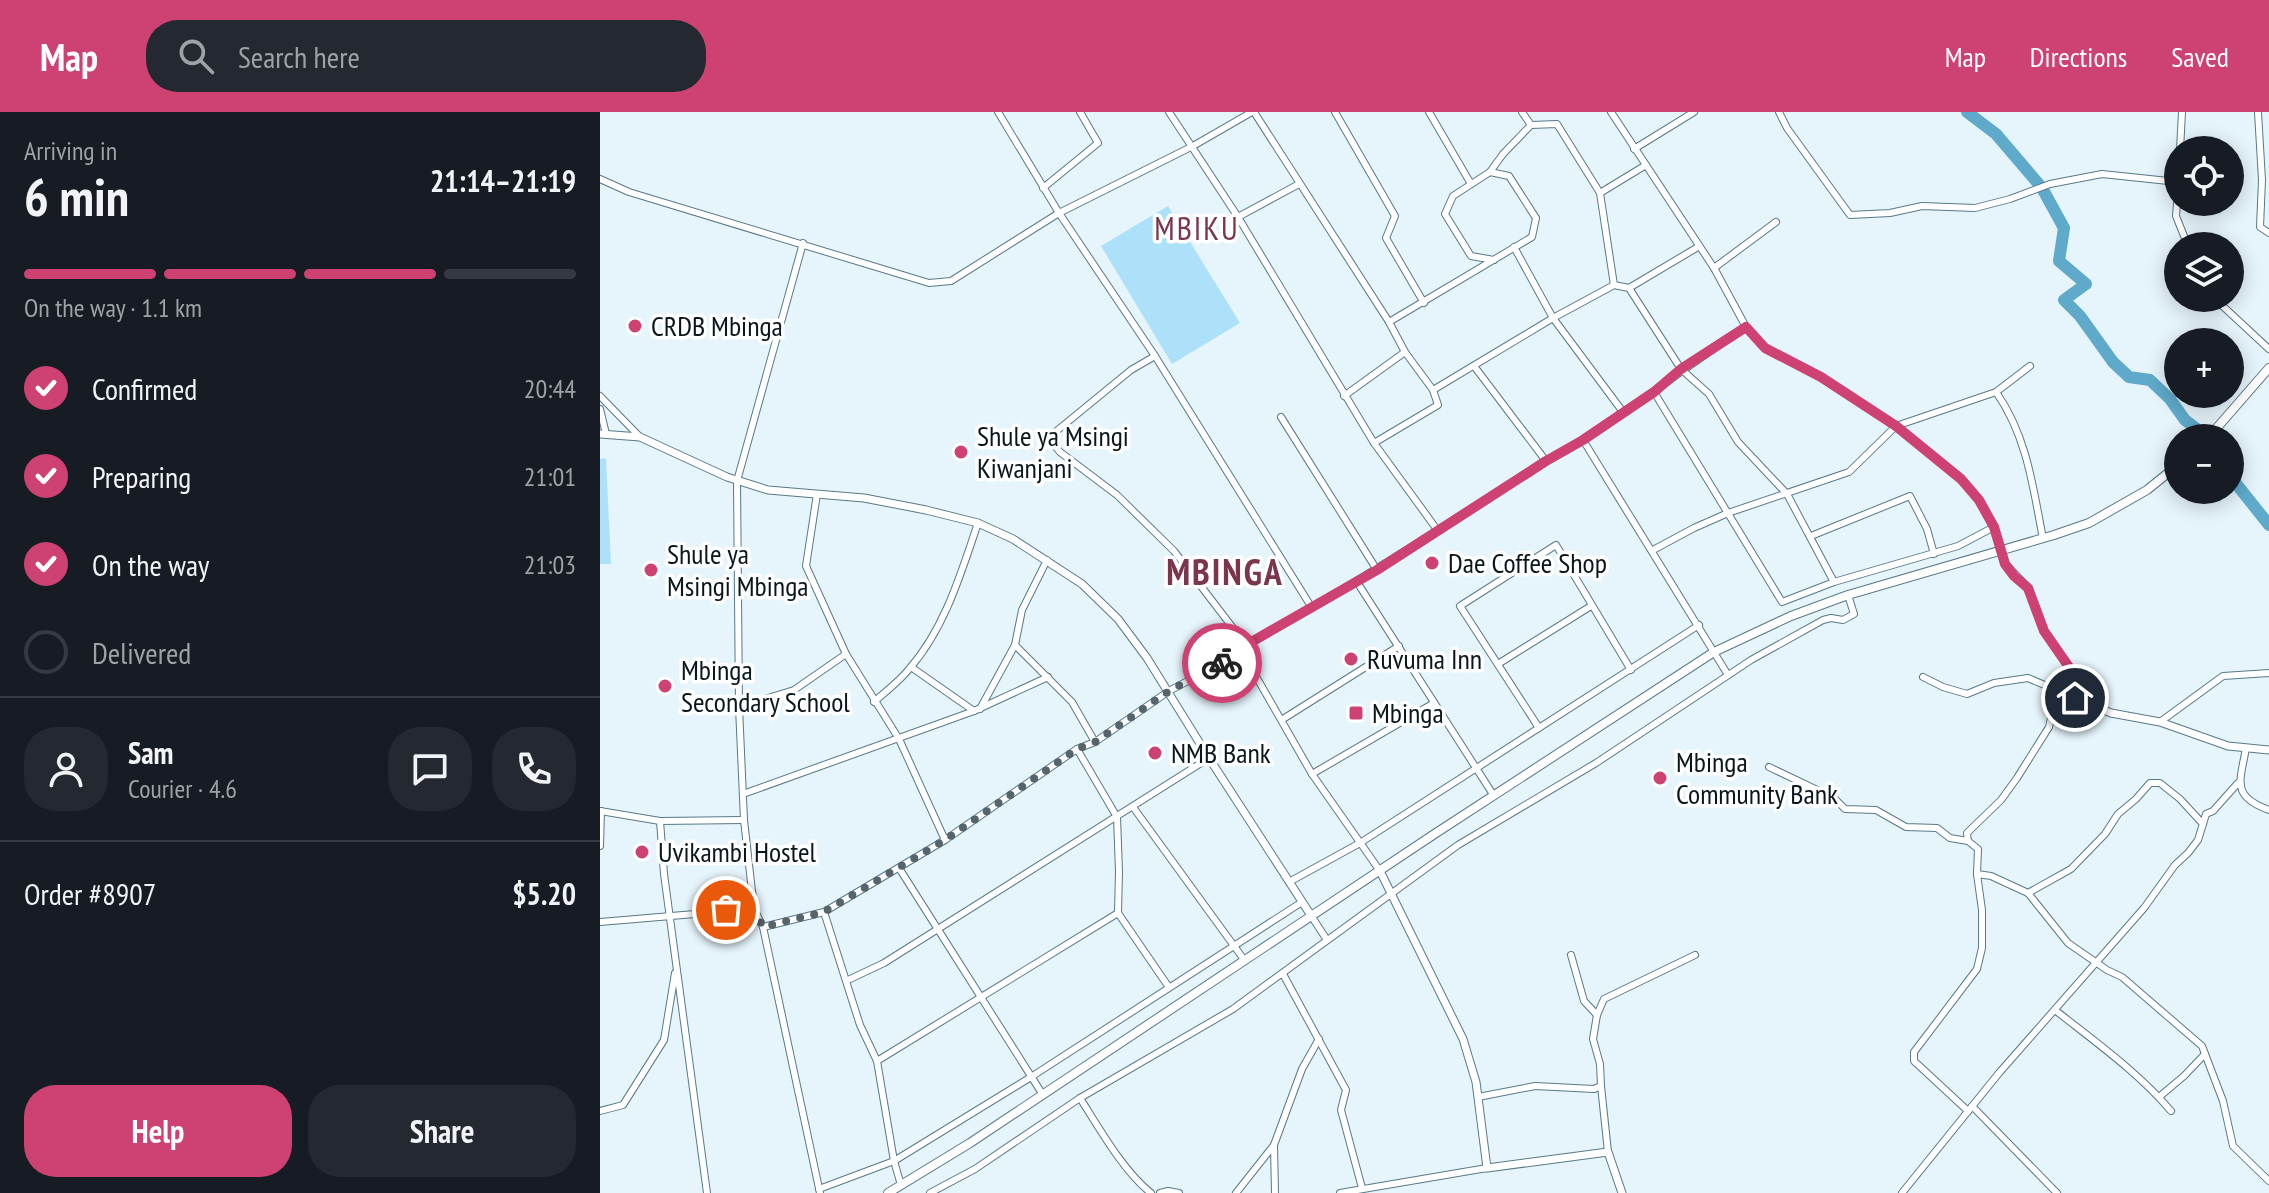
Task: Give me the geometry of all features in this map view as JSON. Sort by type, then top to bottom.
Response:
[{"type":"main road","points":[[2220,424],[2269,368]]},
{"type":"main road","points":[[888,1193],[1043,1095],[1714,652],[1791,616],[1848,595],[2089,523],[2121,506],[2164,475]]},
{"type":"street","points":[[998,112],[1043,188],[1155,356],[1312,608]]},
{"type":"street","points":[[1043,188],[1098,143],[1080,112]]},
{"type":"street","points":[[1169,112],[1238,217],[1374,443],[1438,531]]},
{"type":"street","points":[[600,179],[629,192],[929,283],[951,281],[1059,213],[1193,146],[1253,112],[1389,322],[1405,352],[1433,390],[1438,405],[1374,443]]},
{"type":"street","points":[[1335,112],[1395,216],[1386,238],[1424,303]]},
{"type":"street","points":[[1429,112],[1471,184]]},
{"type":"street","points":[[1522,112],[1531,125]]},
{"type":"street","points":[[1611,112],[1714,268],[1746,327],[1765,348],[1821,377],[1896,426],[1961,479],[1979,500],[1994,527],[2005,564],[2028,588],[2044,631],[2069,667],[2075,698]]},
{"type":"street","points":[[1634,149],[1694,112]]},
{"type":"street","points":[[1779,112],[1787,128],[1850,215],[1890,213],[1922,206],[1975,208],[2050,184],[2102,174],[2164,181]]},
{"type":"street","points":[[2181,136],[2182,112]]},
{"type":"street","points":[[2258,112],[2262,180],[2260,227],[2269,233]]},
{"type":"street","points":[[1494,260],[1471,256],[1445,214],[1453,196],[1490,172],[1531,125],[1557,124],[1600,193],[1614,285]]},
{"type":"street","points":[[1600,193],[1646,165]]},
{"type":"street","points":[[1389,322],[1532,237],[1536,218],[1509,176],[1490,172]]},
{"type":"street","points":[[1238,217],[1299,184]]},
{"type":"street","points":[[1714,268],[1776,222]]},
{"type":"street","points":[[803,243],[737,481],[739,707],[744,820],[754,909],[763,927],[819,1191],[894,1161],[1031,1077],[1302,902]]},
{"type":"street","points":[[1514,247],[1553,318],[1623,412]]},
{"type":"street","points":[[1433,390],[1614,285],[1629,288],[1698,247]]},
{"type":"street","points":[[1629,288],[1681,369],[1709,394],[1738,442],[1787,494],[1834,582]]},
{"type":"street","points":[[2229,312],[2269,349]]},
{"type":"street","points":[[763,927],[824,912],[945,840],[1077,749],[1095,742],[1169,691],[1377,570],[1583,440],[1654,392],[1681,369],[1746,327]]},
{"type":"street","points":[[1344,396],[1405,352]]},
{"type":"street","points":[[1155,356],[1131,370],[1048,438],[1060,452],[1117,495],[1174,551],[1244,648],[1312,774],[1380,871],[1463,1039],[1476,1082],[1487,1168]]},
{"type":"street","points":[[1474,366],[1546,461]]},
{"type":"street","points":[[1653,550],[1728,513],[1849,472],[1896,426],[1996,392],[2030,366]]},
{"type":"street","points":[[1654,392],[1782,602],[1834,582],[1958,546],[1994,527]]},
{"type":"street","points":[[1996,392],[2012,415],[2027,459],[2043,539]]},
{"type":"street","points":[[600,396],[640,437]]},
{"type":"street","points":[[600,409],[603,434],[640,437],[737,481],[768,490],[879,501],[978,523],[1013,539],[1082,584],[1118,619],[1169,691],[1327,940]]},
{"type":"street","points":[[1281,417],[1377,570]]},
{"type":"street","points":[[1583,440],[1728,675]]},
{"type":"street","points":[[817,494],[806,566],[846,654],[899,739],[945,840]]},
{"type":"street","points":[[1811,536],[1910,496],[1927,529],[1934,554]]},
{"type":"street","points":[[874,702],[911,667],[938,627],[958,583],[978,523]]},
{"type":"street","points":[[1539,728],[1460,606],[1556,545],[1631,670]]},
{"type":"street","points":[[977,710],[1015,645],[1022,610],[1047,560]]},
{"type":"street","points":[[1357,582],[1494,796]]},
{"type":"street","points":[[930,1193],[975,1169],[1080,1098],[1233,1009],[1458,845],[1596,763],[1728,675],[1796,633],[1823,620],[1843,620],[1854,614],[1848,595]]},
{"type":"street","points":[[1498,664],[1591,606]]},
{"type":"street","points":[[1289,882],[1360,843],[1699,625]]},
{"type":"street","points":[[1015,645],[1072,702],[1095,742]]},
{"type":"street","points":[[1283,719],[1399,646]]},
{"type":"street","points":[[739,707],[794,690],[846,654]]},
{"type":"street","points":[[911,667],[977,710]]},
{"type":"street","points":[[2160,722],[2223,676],[2269,673]]},
{"type":"street","points":[[743,794],[977,710],[1048,677]]},
{"type":"street","points":[[1923,677],[1967,694],[1994,683],[2028,678],[2111,713],[2160,722],[2228,746],[2269,750]]},
{"type":"street","points":[[1968,841],[1967,833],[2001,800],[2049,727],[2057,690]]},
{"type":"street","points":[[1312,774],[1434,703]]},
{"type":"street","points":[[1902,1193],[1970,1108],[2188,853],[2198,840],[2206,814],[2213,811],[2238,783],[2246,748]]},
{"type":"street","points":[[1077,749],[1117,817],[1118,913],[1168,986]]},
{"type":"street","points":[[848,980],[884,963],[1209,758]]},
{"type":"street","points":[[1769,767],[1834,798],[1845,809],[1876,810],[1906,827],[1937,828],[1950,838],[1968,841],[1978,849],[1982,948],[1977,969],[1914,1052],[1914,1061],[1970,1108],[2057,1193]]},
{"type":"street","points":[[2028,893],[2071,869],[2105,834],[2118,814],[2150,783],[2160,783],[2203,824]]},
{"type":"street","points":[[2238,783],[2247,800],[2269,810]]},
{"type":"street","points":[[1133,807],[1245,961]]},
{"type":"street","points":[[600,846],[600,811],[660,821],[744,820]]},
{"type":"street","points":[[660,821],[707,1193]]},
{"type":"street","points":[[899,868],[1043,1095]]},
{"type":"street","points":[[1977,874],[1991,876],[2028,893],[2068,943],[2122,977],[2202,1046],[2223,1101],[2233,1146],[2269,1181]]},
{"type":"street","points":[[600,922],[754,909]]},
{"type":"street","points":[[824,912],[860,1025],[877,1061],[901,1185]]},
{"type":"street","points":[[877,1061],[1118,913]]},
{"type":"street","points":[[1571,955],[1584,1001],[1597,1015]]},
{"type":"street","points":[[1622,1193],[1608,1152],[1600,1064],[1593,1039],[1597,1015],[1604,999],[1695,955]]},
{"type":"street","points":[[600,1111],[623,1105],[664,1040],[677,964]]},
{"type":"street","points":[[1283,974],[1346,1090],[1341,1110],[1362,1188]]},
{"type":"street","points":[[2055,1010],[2159,1097],[2171,1111]]},
{"type":"street","points":[[1236,1193],[1274,1145],[1302,1069],[1319,1039]]},
{"type":"street","points":[[2159,1097],[2205,1054]]},
{"type":"street","points":[[1478,1097],[1535,1086],[1594,1089],[1601,1086]]},
{"type":"street","points":[[1080,1098],[1132,1173],[1151,1193]]},
{"type":"street","points":[[1274,1145],[1275,1193]]},
{"type":"street","points":[[1340,1193],[1487,1168],[1608,1152]]},
{"type":"street","points":[[1160,1193],[1179,1193]]},
{"type":"shaded area","points":[[1168,206],[1240,323],[1172,364],[1101,246]]},
{"type":"shaded area","points":[[606,458],[611,564],[600,564],[600,459]]},
{"type":"waterway","points":[[1967,112],[1996,134],[2042,188],[2064,228],[2059,261],[2086,284],[2064,300],[2080,316],[2113,362],[2129,377],[2150,380],[2190,424]]},
{"type":"waterway","points":[[2244,494],[2269,525]]},
{"type":"way so far","points":[[726,910],[754,909],[763,927],[824,912],[945,840],[1077,749],[1095,742],[1169,691],[1222,663]]},
{"type":"place","name":"CRDB Mbinga","points":[[635,326]]},
{"type":"place","name":"Shule ya Msingi Kiwanjani","points":[[961,452]]},
{"type":"place","name":"Dae Coffee Shop","points":[[1432,563]]},
{"type":"place","name":"Shule ya Msingi Mbinga","points":[[651,570]]},
{"type":"place","name":"Ruvuma Inn","points":[[1351,659]]},
{"type":"place","name":"Mbinga Secondary School","points":[[665,686]]},
{"type":"place","name":"Mbinga","points":[[1356,713]]},
{"type":"place","name":"NMB Bank","points":[[1155,753]]},
{"type":"place","name":"Mbinga Community Bank","points":[[1660,778]]},
{"type":"place","name":"Uvikambi Hostel","points":[[642,852]]},
{"type":"district","name":"MBIKU","points":[[1197,229]]},
{"type":"district","name":"MBINGA","points":[[1225,572]]},
{"type":"route","points":[[1222,663],[1242,652],[1246,645],[1377,570],[1583,440],[1654,392],[1681,369],[1746,327],[1765,348],[1821,377],[1896,426],[1961,479],[1979,500],[1994,527],[2005,564],[2028,588],[2044,631],[2069,667],[2075,698]]}]
